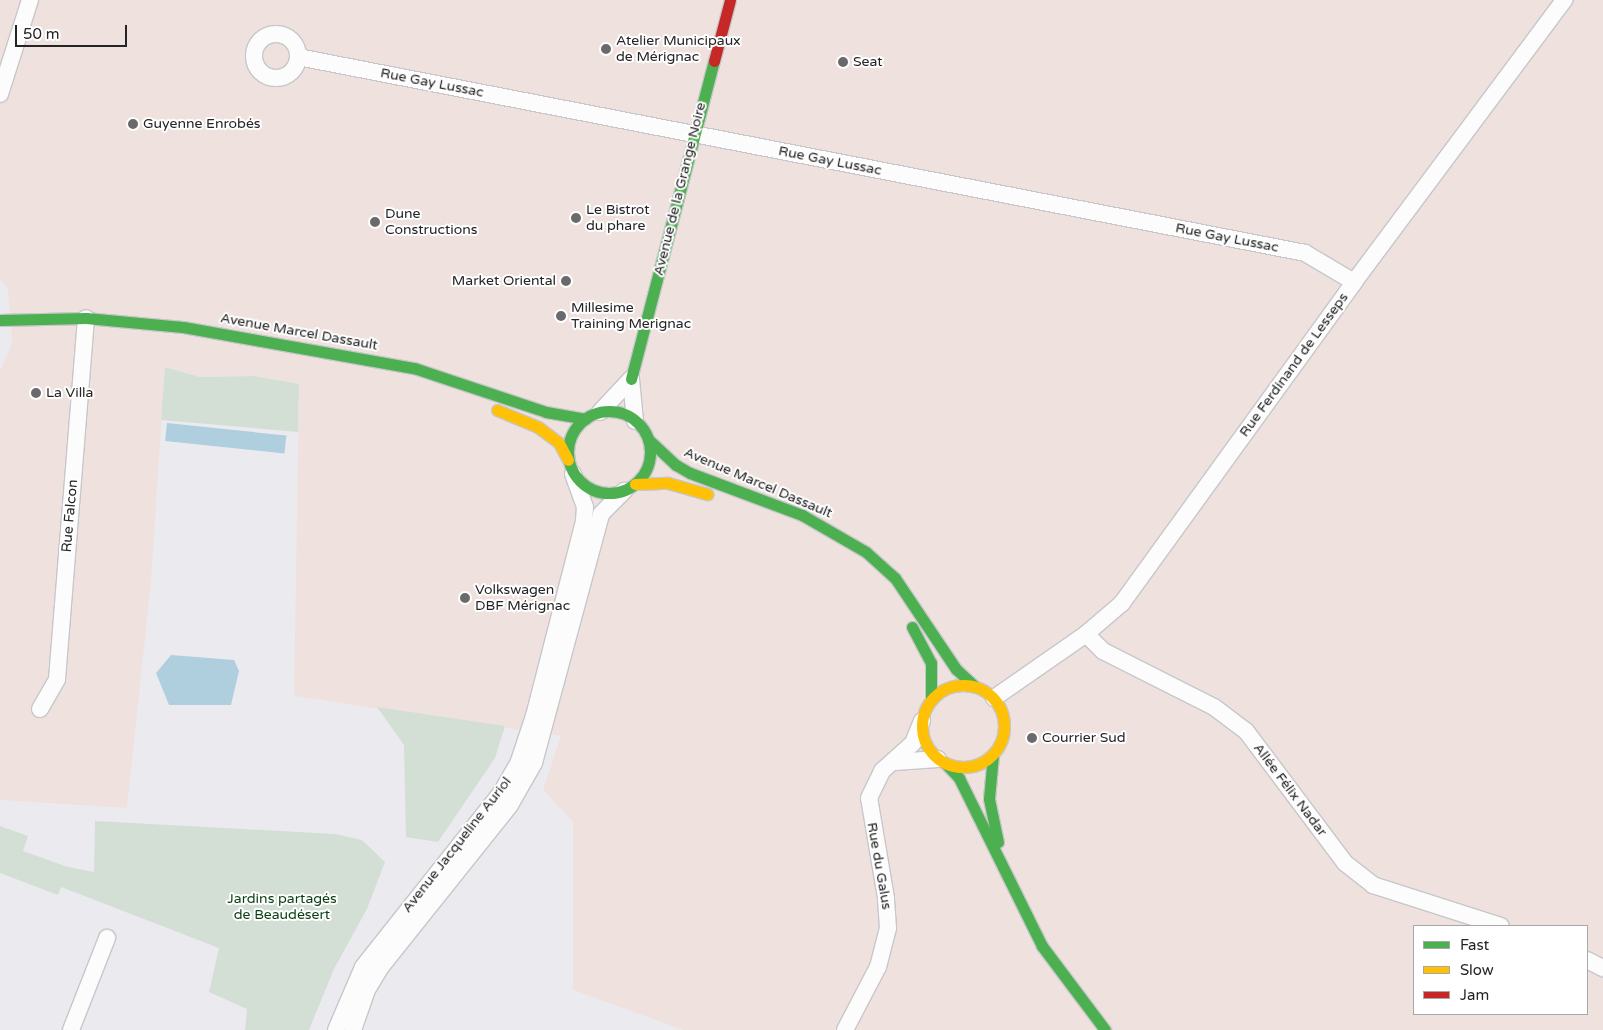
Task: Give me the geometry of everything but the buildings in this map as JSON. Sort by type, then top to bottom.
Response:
[{"type":"main road","name":"Avenue de la Grange Noire","points":[[631,379],[730,0]]},
{"type":"main road","name":"Avenue Marcel Dassault","points":[[0,320],[183,327],[377,360],[453,379],[546,412],[592,415]]},
{"type":"main road","name":"Avenue Marcel Dassault","points":[[20,332],[86,324],[152,337]]},
{"type":"main road","points":[[485,406],[538,427],[558,443],[583,485],[596,492],[610,494],[630,487],[685,486],[720,499]]},
{"type":"main road","points":[[571,467],[570,437],[592,415],[613,411],[636,420],[649,440],[649,464],[630,487]]},
{"type":"main road","name":"Avenue Marcel Dassault","points":[[649,440],[676,465],[690,473],[802,515],[866,552],[904,590],[956,669],[974,686]]},
{"type":"main road","name":"Avenue Marcel Dassault","points":[[816,538],[849,557]]},
{"type":"main road","points":[[901,611],[931,663],[931,700],[922,721],[925,742],[959,778],[1000,860],[1015,897],[1042,946],[1105,1030]]},
{"type":"main road","points":[[931,700],[950,687],[974,686],[994,698],[1002,714],[1004,733],[993,755],[989,798],[1000,860]]},
{"type":"main road","points":[[941,761],[970,767],[993,755]]},
{"type":"street","points":[[0,94],[30,0]]},
{"type":"street","name":"Rue Ferdinand de Lesseps","points":[[994,698],[1086,634],[1122,603],[1354,282],[1564,0]]},
{"type":"street","name":"Rue Gay Lussac","points":[[298,57],[1305,253],[1354,282]]},
{"type":"street","name":"Rue Falcon","points":[[40,709],[57,679],[86,324]]},
{"type":"street","name":"Avenue de la Grange Noire","points":[[592,415],[631,379]]},
{"type":"street","name":"Avenue de la Grange Noire","points":[[631,379],[636,420]]},
{"type":"street","name":"Avenue Jacqueline Auriol","points":[[336,1030],[363,968],[501,792],[518,764],[534,716],[584,521],[585,507],[571,467]]},
{"type":"street","name":"Avenue Jacqueline Auriol","points":[[353,1030],[367,990],[380,968],[510,805],[534,763],[598,522],[601,514],[630,487]]},
{"type":"street","name":"Allée Félix Nadar","points":[[1086,634],[1103,651],[1214,707],[1246,731],[1345,863],[1374,885],[1497,925]]},
{"type":"street","name":"Rue du Galus","points":[[845,1030],[878,967],[886,941],[886,898],[868,808],[875,781],[913,743],[922,721]]},
{"type":"street","points":[[895,762],[941,761]]},
{"type":"street","points":[[70,1030],[107,938]]},
{"type":"street","points":[[1588,960],[1603,968]]},
{"type":"shaded area","points":[[0,0],[1603,0],[1603,1030],[683,1030],[573,990],[573,822],[543,790],[561,736],[294,696],[299,384],[254,376],[200,377],[165,367],[151,582],[127,808],[0,800],[0,371],[12,343],[8,289],[0,280]]},
{"type":"green space","points":[[165,367],[200,377],[254,376],[299,384],[298,432],[161,420]]},
{"type":"green space","points":[[377,707],[505,726],[495,758],[438,842],[406,837],[404,745]]},
{"type":"green space","name":"Jardins partagés de Beaudésert","points":[[95,821],[335,834],[362,840],[385,862],[367,909],[334,969],[309,1030],[245,1030],[247,1009],[209,992],[219,948],[61,887],[58,895],[0,873],[0,826],[28,836],[23,851],[68,867],[94,872]]},
{"type":"water","points":[[167,423],[286,436],[284,453],[165,441]]},
{"type":"water","points":[[171,655],[234,660],[239,671],[231,705],[169,705],[156,673]]},
{"type":"traffic: fast","points":[[631,379],[714,61]]},
{"type":"traffic: fast","points":[[0,320],[86,318],[183,327],[414,368],[546,412],[585,419]]},
{"type":"traffic: fast","points":[[609,411],[625,414],[638,423],[647,436],[650,452],[647,468],[638,481],[625,490],[609,493],[593,490],[580,481],[571,468],[568,452],[571,436],[580,423],[593,414],[609,411]]},
{"type":"traffic: fast","points":[[649,440],[676,465],[690,473],[802,515],[866,552],[895,578],[956,669],[974,686]]},
{"type":"traffic: fast","points":[[912,627],[931,663],[931,700]]},
{"type":"traffic: fast","points":[[993,755],[989,799],[998,842]]},
{"type":"traffic: fast","points":[[945,763],[959,778],[1042,946],[1105,1030]]},
{"type":"traffic: slow","points":[[497,410],[538,427],[559,443],[568,460]]},
{"type":"traffic: slow","points":[[635,484],[668,483],[707,494]]},
{"type":"traffic: slow","points":[[963,685],[979,688],[992,697],[1001,710],[1004,726],[1001,742],[992,755],[979,764],[963,767],[947,764],[934,755],[925,742],[922,726],[925,710],[934,697],[947,688],[963,685]]},
{"type":"traffic: jam","points":[[714,61],[730,0]]},
{"type":"place","name":"Atelier Municipaux de Mérignac","points":[[606,49]]},
{"type":"place","name":"Seat","points":[[843,62]]},
{"type":"place","name":"Guyenne Enrobés","points":[[133,124]]},
{"type":"place","name":"Le Bistrot du phare","points":[[576,218]]},
{"type":"place","name":"Dune Constructions","points":[[375,222]]},
{"type":"place","name":"Market Oriental","points":[[566,281]]},
{"type":"place","name":"Millesime Training Merignac","points":[[561,316]]},
{"type":"place","name":"La Villa","points":[[36,393]]},
{"type":"place","name":"Volkswagen DBF Mérignac","points":[[465,598]]},
{"type":"place","name":"Courrier Sud","points":[[1032,738]]}]
